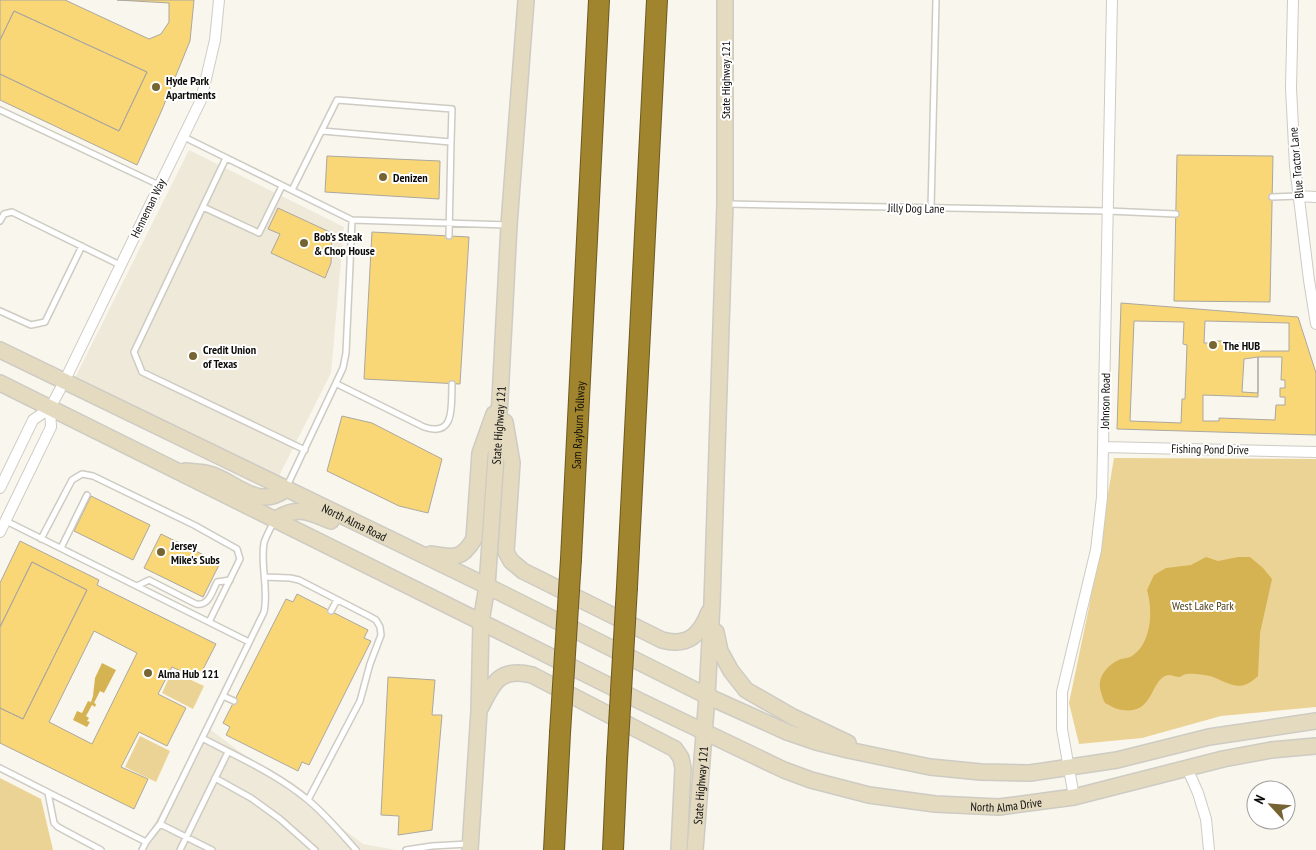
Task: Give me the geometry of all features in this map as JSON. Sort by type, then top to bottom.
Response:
[{"type":"highway","points":[[613,850],[657,0]]},
{"type":"highway","name":"Sam Rayburn Tollway","points":[[554,850],[599,2]]},
{"type":"main road","name":"State Highway 121","points":[[470,847],[479,711],[481,622],[487,586],[500,399],[509,225],[526,0]]},
{"type":"main road","name":"State Highway 121","points":[[694,850],[707,696],[712,603],[725,204],[725,0]]},
{"type":"main road","name":"North Alma Road","points":[[0,350],[487,586],[707,696]]},
{"type":"main road","points":[[0,383],[704,731]]},
{"type":"main road","points":[[500,399],[512,463],[506,552],[516,566],[584,602],[662,640],[670,642],[684,641],[697,634],[703,626],[712,603]]},
{"type":"main road","points":[[410,549],[450,558],[459,556],[468,550],[474,539],[480,453],[500,399]]},
{"type":"main road","points":[[173,469],[210,474],[255,496],[271,498],[286,489]]},
{"type":"main road","points":[[275,520],[283,514],[300,510],[337,524],[346,525],[354,522]]},
{"type":"main road","points":[[712,603],[720,651],[731,671],[746,690],[793,717],[873,756]]},
{"type":"main road","points":[[479,711],[491,687],[502,675],[520,672],[540,680],[675,748],[681,758],[683,768],[679,850]]},
{"type":"main road","points":[[707,696],[805,738],[848,750],[930,767],[981,772],[1030,773],[1068,768],[1117,760],[1209,737],[1316,721]]},
{"type":"main road","name":"North Alma Drive","points":[[704,731],[784,770],[811,780],[869,795],[935,804],[999,807],[1074,797],[1223,759],[1271,750],[1316,746]]},
{"type":"street","name":"Henneman Way","points":[[0,488],[33,420],[50,408],[64,382],[201,100],[215,40],[219,0]]},
{"type":"street","name":"Johnson Road","points":[[1074,797],[1062,729],[1062,692],[1097,542],[1102,497],[1112,0]]},
{"type":"street","name":"Blue Tractor Lane","points":[[1293,0],[1291,88],[1298,196],[1316,324]]},
{"type":"street","points":[[1298,196],[1316,197]]},
{"type":"street","name":"Henneman Way","points":[[0,532],[51,428],[50,408]]},
{"type":"street","name":"Fishing Pond Drive","points":[[1104,446],[1316,452]]},
{"type":"street","points":[[1187,768],[1198,793],[1206,819],[1209,850]]},
{"type":"lane","points":[[931,208],[936,0]]},
{"type":"lane","points":[[292,190],[337,100],[452,109],[450,236]]},
{"type":"lane","points":[[0,110],[159,185]]},
{"type":"lane","points":[[322,130],[451,142]]},
{"type":"lane","points":[[183,136],[352,220],[509,225]]},
{"type":"lane","points":[[226,158],[134,352],[142,372],[305,450]]},
{"type":"lane","points":[[203,207],[259,233],[282,186]]},
{"type":"lane","points":[[1272,197],[1298,196]]},
{"type":"lane","name":"Jilly Dog Lane","points":[[725,204],[1176,214]]},
{"type":"lane","points":[[0,221],[4,214],[12,212],[120,265]]},
{"type":"lane","points":[[286,489],[343,368],[346,353],[352,220]]},
{"type":"lane","points":[[0,311],[31,326],[45,322],[82,246]]},
{"type":"lane","points":[[336,384],[424,427],[438,430],[444,428],[450,420],[452,384]]},
{"type":"lane","points":[[41,539],[72,480],[82,474],[93,476],[194,525],[237,549],[240,558],[209,622]]},
{"type":"lane","points":[[61,548],[87,495]]},
{"type":"lane","points":[[142,850],[160,824],[264,612],[267,593],[263,558],[264,541],[275,520]]},
{"type":"lane","points":[[5,521],[249,642]]},
{"type":"lane","points":[[265,577],[299,580],[376,620],[380,627],[381,635],[370,664],[360,701],[308,800]]},
{"type":"lane","points":[[137,586],[149,580],[196,604],[202,605],[207,602],[217,582],[230,580]]},
{"type":"lane","points":[[332,611],[337,600]]},
{"type":"lane","points":[[223,696],[234,702]]},
{"type":"lane","points":[[202,738],[263,769],[308,800],[338,829],[356,850]]},
{"type":"lane","points":[[180,850],[228,752]]},
{"type":"lane","points":[[0,768],[146,842]]},
{"type":"lane","points":[[215,778],[251,798],[280,819],[315,850]]},
{"type":"lane","points":[[48,793],[54,823],[101,850]]},
{"type":"lane","points":[[160,824],[212,850]]},
{"type":"lane","points":[[406,850],[432,846],[470,847]]},
{"type":"shaded area","points":[[189,150],[344,227],[331,373],[279,476],[75,378]]},
{"type":"shaded area","points":[[1206,557],[1218,561],[1250,557],[1272,579],[1260,633],[1258,676],[1246,685],[1240,686],[1229,684],[1210,676],[1186,674],[1180,677],[1168,675],[1162,678],[1141,707],[1133,710],[1121,710],[1105,703],[1100,688],[1103,674],[1113,663],[1131,657],[1144,643],[1150,616],[1147,590],[1154,575],[1166,568],[1191,565]]},
{"type":"shaded area","points":[[102,663],[116,670],[104,693],[100,691],[94,703],[96,704],[95,707],[92,705],[86,716],[89,718],[87,721],[90,722],[87,727],[73,720],[77,711],[82,713],[88,701],[91,702],[95,678]]},
{"type":"shaded area","points":[[207,727],[363,844],[396,850],[140,850]]},
{"type":"green space","name":"West Lake Park","points":[[1114,458],[1316,459],[1316,707],[1221,716],[1142,738],[1079,744],[1069,703],[1089,607]]},
{"type":"green space","points":[[172,671],[204,686],[193,709],[162,693]]},
{"type":"green space","points":[[140,736],[170,751],[156,782],[125,767]]},
{"type":"green space","points":[[0,778],[41,799],[53,850],[0,850]]},
{"type":"building","name":"Hyde Park Apartments","points":[[0,0],[65,0],[149,39],[161,34],[169,22],[169,3],[117,0],[194,0],[190,41],[137,165],[0,100],[0,74],[119,131],[147,72],[14,11],[0,40]]},
{"type":"building","points":[[14,11],[147,72],[119,131],[0,74],[0,40]]},
{"type":"building","points":[[1177,155],[1273,156],[1270,302],[1174,301]]},
{"type":"building","name":"Denizen","points":[[327,156],[440,161],[439,199],[325,192]]},
{"type":"building","name":"Bob's Steak & Chop House","points":[[278,208],[332,233],[331,263],[325,278],[271,253],[280,234],[268,229]]},
{"type":"building","points":[[372,232],[469,237],[460,384],[364,379]]},
{"type":"building","name":"The HUB","points":[[1121,303],[1298,317],[1316,373],[1316,435],[1117,429]]},
{"type":"building","points":[[1134,321],[1184,322],[1183,344],[1187,345],[1185,399],[1182,399],[1181,423],[1130,421]]},
{"type":"building","points":[[1205,321],[1289,323],[1289,351],[1260,351],[1260,348],[1254,348],[1254,342],[1240,344],[1229,343],[1229,341],[1216,341],[1216,343],[1204,343]]},
{"type":"building","points":[[1258,357],[1282,357],[1281,380],[1285,380],[1285,388],[1280,388],[1280,397],[1285,397],[1285,405],[1276,405],[1275,420],[1219,418],[1219,421],[1203,421],[1203,395],[1258,397]]},
{"type":"building","points":[[1258,357],[1258,393],[1242,392],[1244,359]]},
{"type":"building","points":[[342,416],[372,423],[442,459],[428,513],[399,506],[327,471]]},
{"type":"building","points":[[91,496],[150,525],[133,560],[74,531]]},
{"type":"building","points":[[161,534],[220,563],[203,597],[144,568]]},
{"type":"building","name":"Alma Hub 121","points":[[20,541],[99,580],[97,585],[216,644],[198,679],[172,667],[158,694],[186,708],[167,746],[139,732],[121,767],[148,779],[134,809],[0,743],[0,708],[23,719],[87,590],[32,562],[0,627],[0,583]],"holes":[[[94,631],[137,653],[92,744],[49,722]]]},
{"type":"building","points":[[32,562],[87,590],[23,719],[0,708],[0,627]]},
{"type":"building","points":[[297,594],[368,630],[364,638],[371,641],[309,765],[302,762],[298,771],[226,735],[230,727],[223,723],[286,599],[293,602]]},
{"type":"building","points":[[388,677],[435,680],[432,715],[442,715],[432,830],[398,835],[399,816],[381,815]]},
{"type":"place","name":"Hyde Park Apartments","points":[[156,87]]},
{"type":"place","name":"Denizen","points":[[383,177]]},
{"type":"place","name":"Bob's Steak & Chop House","points":[[304,243]]},
{"type":"place","name":"The HUB","points":[[1213,345]]},
{"type":"place","name":"Credit Union of Texas","points":[[193,356]]},
{"type":"place","name":"Jersey Mike's Subs","points":[[161,552]]},
{"type":"place","name":"Alma Hub 121","points":[[148,673]]}]
